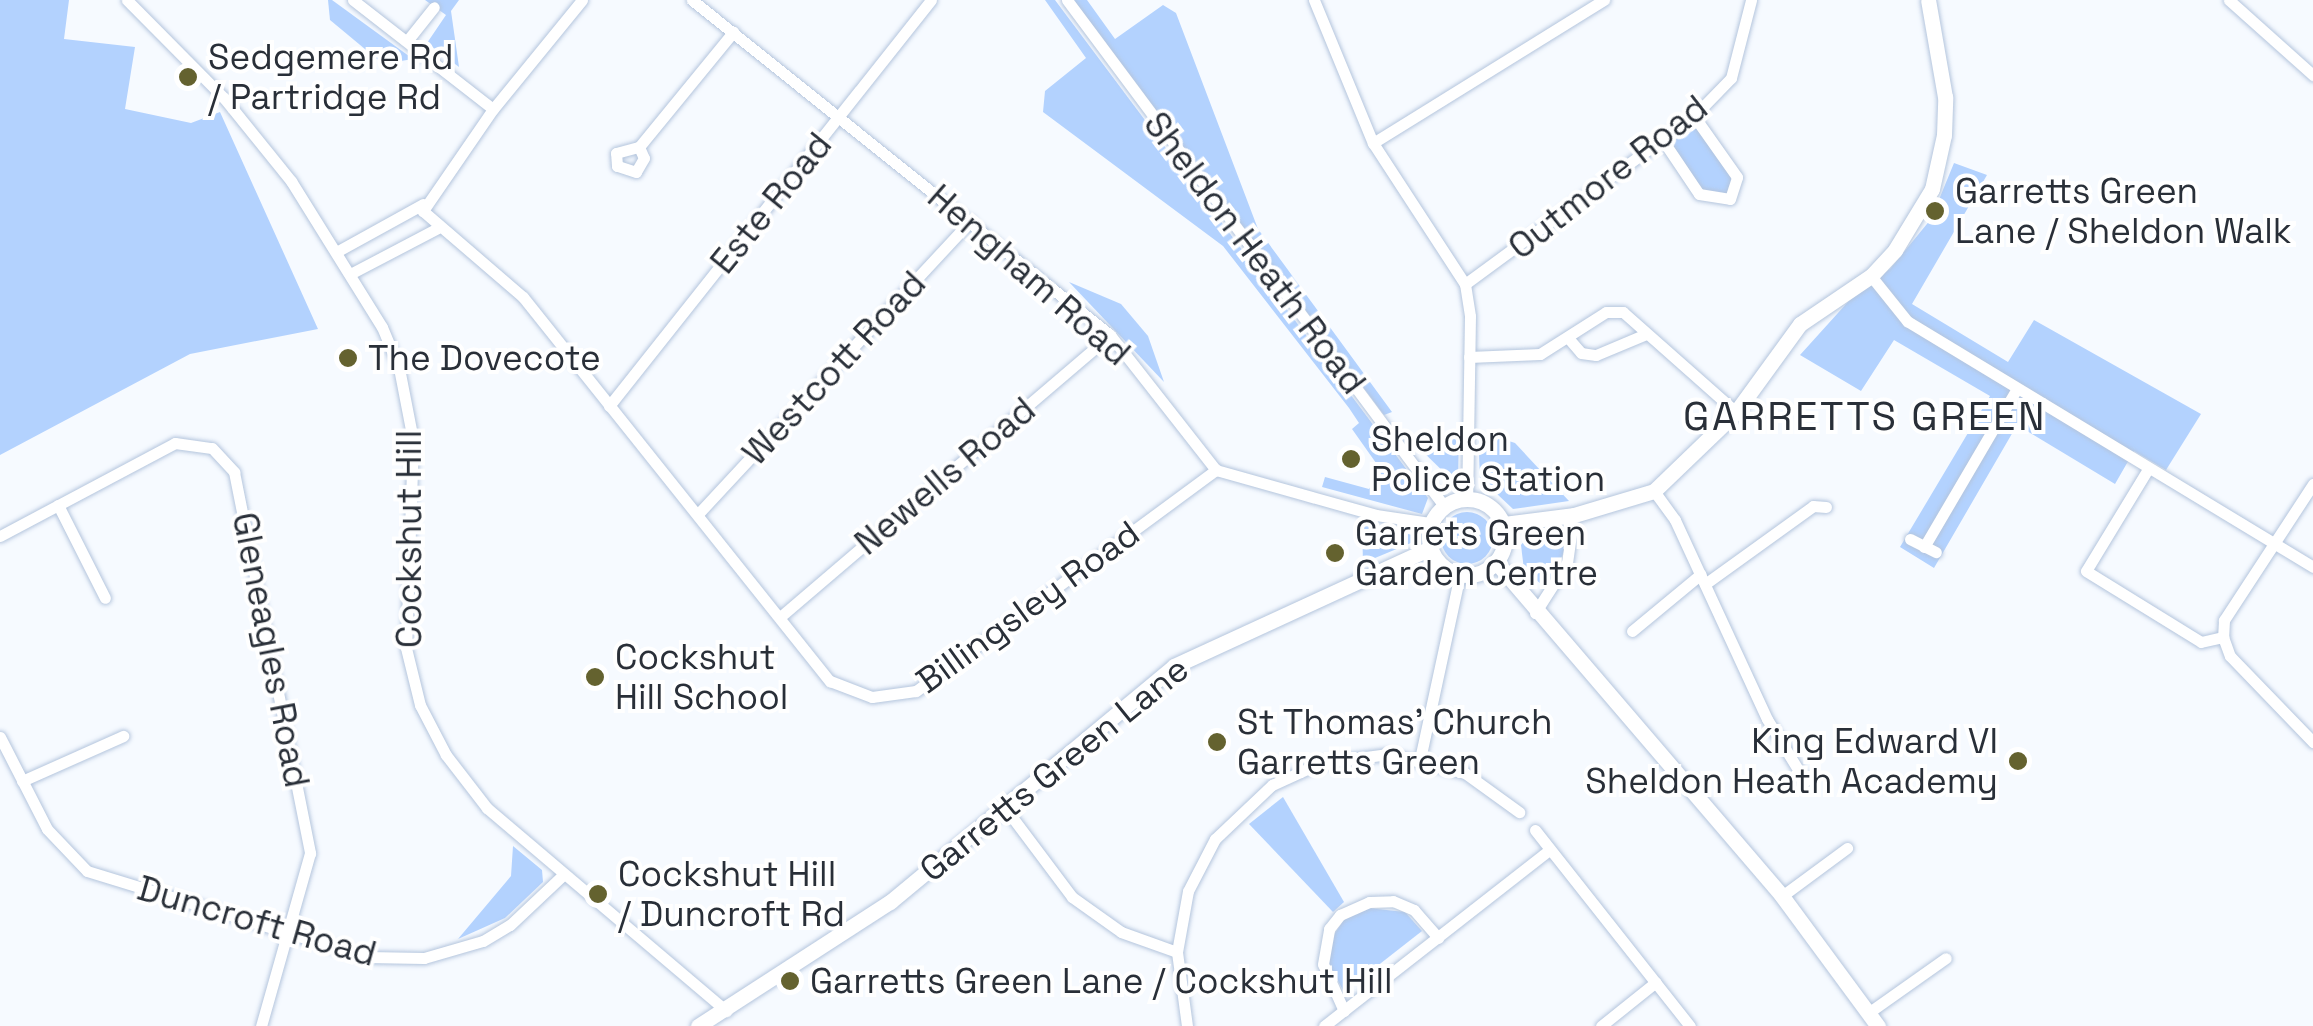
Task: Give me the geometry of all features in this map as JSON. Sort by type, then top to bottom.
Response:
[{"type":"street","name":"Cockshut Hill","points":[[127,0],[245,122],[338,250],[399,368],[413,440],[404,601],[406,648],[420,705],[474,794],[726,1011]]},
{"type":"street","points":[[353,0],[493,109]]},
{"type":"street","points":[[338,250],[423,204],[493,109],[582,0]]},
{"type":"street","name":"Hengham Road","points":[[692,0],[1110,335],[1216,470]]},
{"type":"street","name":"Este Road","points":[[610,406],[931,0]]},
{"type":"street","name":"Sheldon Heath Road","points":[[1066,0],[1444,506]]},
{"type":"street","points":[[1314,0],[1373,144],[1465,284],[1469,357],[1467,498]]},
{"type":"street","points":[[1373,144],[1604,0]]},
{"type":"street","name":"Outmore Road","points":[[1465,284],[1694,116],[1731,78],[1751,0]]},
{"type":"street","points":[[1504,524],[1574,515],[1654,491],[1736,412],[1800,324],[1871,276],[1916,221],[1940,164],[1945,97],[1928,0]]},
{"type":"street","points":[[2229,0],[2313,74]]},
{"type":"street","points":[[407,41],[434,6]]},
{"type":"street","points":[[639,147],[733,32]]},
{"type":"street","points":[[1662,139],[1700,194],[1730,199],[1738,177],[1694,116]]},
{"type":"street","points":[[352,273],[436,229],[423,204]]},
{"type":"street","name":"Westcott Road","points":[[698,514],[970,221]]},
{"type":"street","name":"Billingsley Road","points":[[436,229],[524,297],[780,617],[814,666],[849,692],[888,697],[916,691],[1216,470]]},
{"type":"street","points":[[1871,276],[1907,321],[2313,568]]},
{"type":"street","points":[[1469,357],[1540,354],[1606,312],[1622,312],[1736,412]]},
{"type":"street","points":[[1569,339],[1580,352],[1596,355],[1646,334]]},
{"type":"street","name":"Newells Road","points":[[780,617],[1110,335]]},
{"type":"street","points":[[1910,539],[1930,550],[2016,390]]},
{"type":"street","name":"Gleneagles Road","points":[[58,506],[175,444],[212,448],[234,472],[310,853],[261,1026]]},
{"type":"street","points":[[2148,469],[2086,571],[2201,642],[2224,637]]},
{"type":"street","points":[[1216,470],[1376,515],[1431,523]]},
{"type":"street","points":[[2313,484],[2224,620],[2230,656],[2313,742]]},
{"type":"street","points":[[1654,491],[1703,579],[1766,719],[1805,781]]},
{"type":"street","points":[[1467,498],[1490,506],[1504,524],[1504,548],[1496,562],[1460,574],[1439,562],[1430,548],[1431,523],[1444,506],[1467,498]]},
{"type":"street","points":[[1632,631],[1817,502]]},
{"type":"street","points":[[0,536],[58,506],[105,598]]},
{"type":"street","points":[[1535,613],[1567,563],[1572,528]]},
{"type":"street","name":"Garretts Green Lane","points":[[698,1026],[890,902],[1174,666],[1430,548]]},
{"type":"street","points":[[1496,562],[1535,613],[1782,896],[1873,1019],[1946,958]]},
{"type":"street","points":[[1420,759],[1460,574]]},
{"type":"street","points":[[22,781],[123,736]]},
{"type":"street","name":"Duncroft Road","points":[[0,737],[58,846],[88,870],[381,959],[450,953],[499,933],[564,874]]},
{"type":"street","points":[[1187,1026],[1177,952],[1180,919],[1200,863],[1228,824],[1272,785],[1354,756],[1420,759],[1464,774],[1520,812]]},
{"type":"street","points":[[1006,809],[1072,897],[1122,932],[1177,952]]},
{"type":"street","points":[[1535,830],[1690,1026]]},
{"type":"street","points":[[1782,896],[1848,848]]},
{"type":"street","points":[[1324,1026],[1549,850]]},
{"type":"street","points":[[1344,1010],[1323,964],[1329,928],[1340,915],[1370,902],[1394,901],[1414,910],[1438,938]]},
{"type":"street","points":[[1601,1026],[1656,982]]},
{"type":"shaded area","points":[[0,0],[69,0],[64,39],[135,47],[125,109],[191,123],[220,112],[318,329],[190,354],[0,455]]},
{"type":"shaded area","points":[[328,0],[413,59],[383,64],[330,20]]},
{"type":"shaded area","points":[[425,0],[459,0],[451,11],[459,67],[427,43],[446,15]]},
{"type":"shaded area","points":[[1045,0],[1055,0],[1428,498],[1422,514],[1322,487],[1325,477],[1369,489],[1381,470],[1352,429],[1359,423],[1349,408],[1223,246],[1043,112],[1045,91],[1086,58]]},
{"type":"shaded area","points":[[1074,0],[1087,0],[1115,39],[1163,5],[1176,13],[1258,229],[1392,412],[1384,415]]},
{"type":"shaded area","points":[[1694,116],[1737,177],[1730,199],[1699,194],[1662,139]]},
{"type":"shaded area","points":[[1954,163],[1987,175],[1912,304],[2008,362],[2034,320],[2201,414],[2166,470],[2134,451],[2115,484],[2017,425],[1934,568],[1900,547],[1990,396],[1894,340],[1861,391],[1800,355],[1856,293],[1890,269],[1931,219]]},
{"type":"shaded area","points":[[1069,282],[1121,304],[1148,336],[1164,382]]},
{"type":"shaded area","points":[[1478,431],[1515,443],[1569,501],[1513,509],[1480,478]]},
{"type":"shaded area","points":[[1459,432],[1458,481],[1455,483],[1416,445]]},
{"type":"shaded area","points":[[1467,512],[1485,520],[1493,538],[1485,556],[1467,564],[1449,556],[1441,538],[1449,520]]},
{"type":"shaded area","points":[[1362,522],[1412,535],[1411,543],[1363,563]]},
{"type":"shaded area","points":[[1567,527],[1564,552],[1546,588],[1524,570],[1521,545],[1532,531]]},
{"type":"shaded area","points":[[1283,797],[1344,902],[1333,912],[1249,824]]},
{"type":"shaded area","points":[[513,846],[542,870],[543,882],[505,918],[458,939],[511,876]]},
{"type":"shaded area","points":[[1368,908],[1405,912],[1422,931],[1344,992],[1329,964],[1330,941],[1345,918]]},
{"type":"place","name":"Sedgemere Rd / Partridge Rd","points":[[188,77]]},
{"type":"place","name":"Garretts Green Lane / Sheldon Walk","points":[[1935,211]]},
{"type":"place","name":"The Dovecote","points":[[348,358]]},
{"type":"place","name":"Sheldon Police Station","points":[[1351,459]]},
{"type":"place","name":"Garrets Green Garden Centre","points":[[1335,553]]},
{"type":"place","name":"Cockshut Hill School","points":[[595,677]]},
{"type":"place","name":"St Thomas' Church Garretts Green","points":[[1217,742]]},
{"type":"place","name":"King Edward VI Sheldon Heath Academy","points":[[2018,761]]},
{"type":"place","name":"Cockshut Hill / Duncroft Rd","points":[[598,894]]},
{"type":"place","name":"Garretts Green Lane / Cockshut Hill","points":[[790,981]]},
{"type":"district","name":"GARRETTS GREEN","points":[[1865,417]]}]
